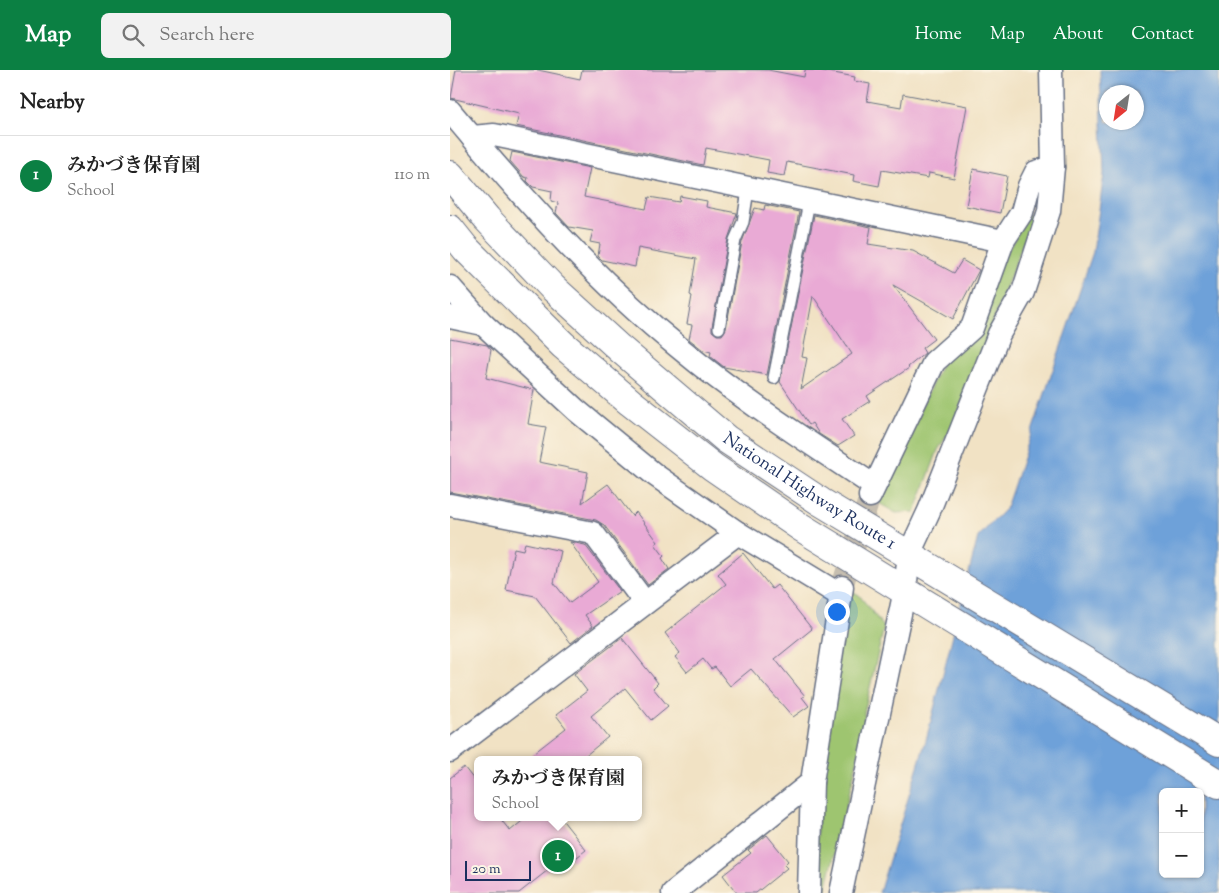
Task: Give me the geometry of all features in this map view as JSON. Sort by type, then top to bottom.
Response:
[{"type":"highway","name":"National Highway Route 1","points":[[450,175],[487,219],[552,287],[619,348],[726,439],[821,502],[1219,742]]},
{"type":"highway","name":"National Highway Route 1","points":[[450,229],[466,249],[563,345],[637,408],[729,478],[799,526],[1219,784]]},
{"type":"street","points":[[840,893],[905,590],[908,554],[929,511],[999,334],[1023,292],[1049,211],[1053,167],[1052,70]]},
{"type":"street","points":[[450,111],[548,225],[615,292],[681,350],[872,491],[934,362],[972,328],[1003,241],[1022,212],[1029,186],[1036,172],[1053,167]]},
{"type":"street","points":[[472,137],[494,135],[748,190],[1003,241]]},
{"type":"street","points":[[450,286],[483,324],[576,410],[655,476],[738,533],[841,591],[812,782],[809,893]]},
{"type":"street","points":[[450,317],[483,324]]},
{"type":"street","points":[[450,505],[594,533],[646,603]]},
{"type":"street","points":[[450,751],[738,533]]},
{"type":"street","points":[[673,893],[812,782]]},
{"type":"lane","points":[[719,328],[735,240],[743,222],[748,190]]},
{"type":"lane","points":[[774,378],[809,202]]},
{"type":"green space","points":[[1029,214],[1033,217],[953,426],[938,450],[915,512],[896,513],[877,502],[941,365]]},
{"type":"green space","points":[[847,588],[859,595],[884,627],[864,713],[866,725],[825,893],[814,893],[820,780]]},
{"type":"water","points":[[1100,70],[1219,70],[1219,893],[879,893],[926,740],[978,537],[1006,508],[1093,252],[1104,174],[1102,130],[1144,130],[1144,85],[1101,85]]},
{"type":"building","points":[[456,70],[538,70],[580,79],[582,70],[768,70],[804,77],[805,70],[818,70],[855,77],[854,81],[870,84],[867,101],[901,107],[903,94],[967,106],[954,178],[929,173],[928,178],[882,170],[879,186],[853,181],[854,175],[787,162],[784,176],[767,173],[769,160],[706,148],[703,165],[516,126],[519,114],[451,98]]},
{"type":"building","points":[[512,152],[590,168],[584,197],[646,209],[649,197],[679,202],[680,196],[707,201],[706,207],[737,213],[728,239],[712,327],[712,331],[717,335],[722,335],[726,329],[742,242],[755,208],[764,210],[765,205],[799,212],[767,375],[724,367],[710,356],[711,352],[703,350],[689,339],[692,325],[687,324],[696,259],[638,248],[635,267],[602,260],[598,256],[600,244],[590,242],[593,231],[569,227],[556,213],[558,203],[551,201],[552,191],[533,187],[527,181],[528,178],[524,177],[510,161]]},
{"type":"building","points":[[973,169],[1007,176],[1000,213],[966,206]]},
{"type":"building","points":[[814,215],[871,227],[868,244],[913,251],[954,273],[962,260],[979,270],[953,319],[893,285],[934,339],[922,348],[925,353],[909,368],[867,396],[870,401],[842,419],[854,436],[838,446],[819,434],[812,423],[809,425],[780,382]],"holes":[[[813,296],[852,354],[801,389],[807,358],[802,357]]]},
{"type":"building","points":[[450,338],[487,345],[491,350],[486,378],[534,390],[528,424],[546,427],[539,462],[588,472],[582,503],[608,484],[632,516],[636,512],[658,542],[655,544],[664,556],[662,558],[669,569],[648,585],[604,525],[596,520],[450,492]]},
{"type":"building","points":[[570,542],[585,545],[620,591],[585,615],[593,626],[571,643],[535,596],[506,590],[514,548],[523,550],[525,543],[561,551],[554,583],[570,603],[598,582]]},
{"type":"building","points":[[743,553],[772,589],[777,585],[812,629],[775,659],[805,696],[802,697],[809,706],[793,717],[751,669],[730,686],[715,667],[711,669],[703,659],[687,672],[675,657],[680,653],[665,633],[726,584],[718,574]]},
{"type":"building","points":[[622,638],[658,683],[653,688],[668,706],[651,720],[625,688],[591,716],[608,737],[585,756],[530,756],[566,728],[556,715],[587,691],[574,674]]},
{"type":"building","points":[[464,767],[474,780],[474,821],[502,821],[510,831],[522,821],[563,821],[586,850],[572,861],[567,855],[519,893],[450,893],[450,778]]},
{"type":"building","points":[[767,835],[788,861],[784,865],[787,868],[756,893],[737,893],[723,875],[751,853],[748,850]]},
{"type":"tunnel","points":[[842,587],[870,496]]},
{"type":"place","name":"みかづき保育園","points":[[558,856]]}]
